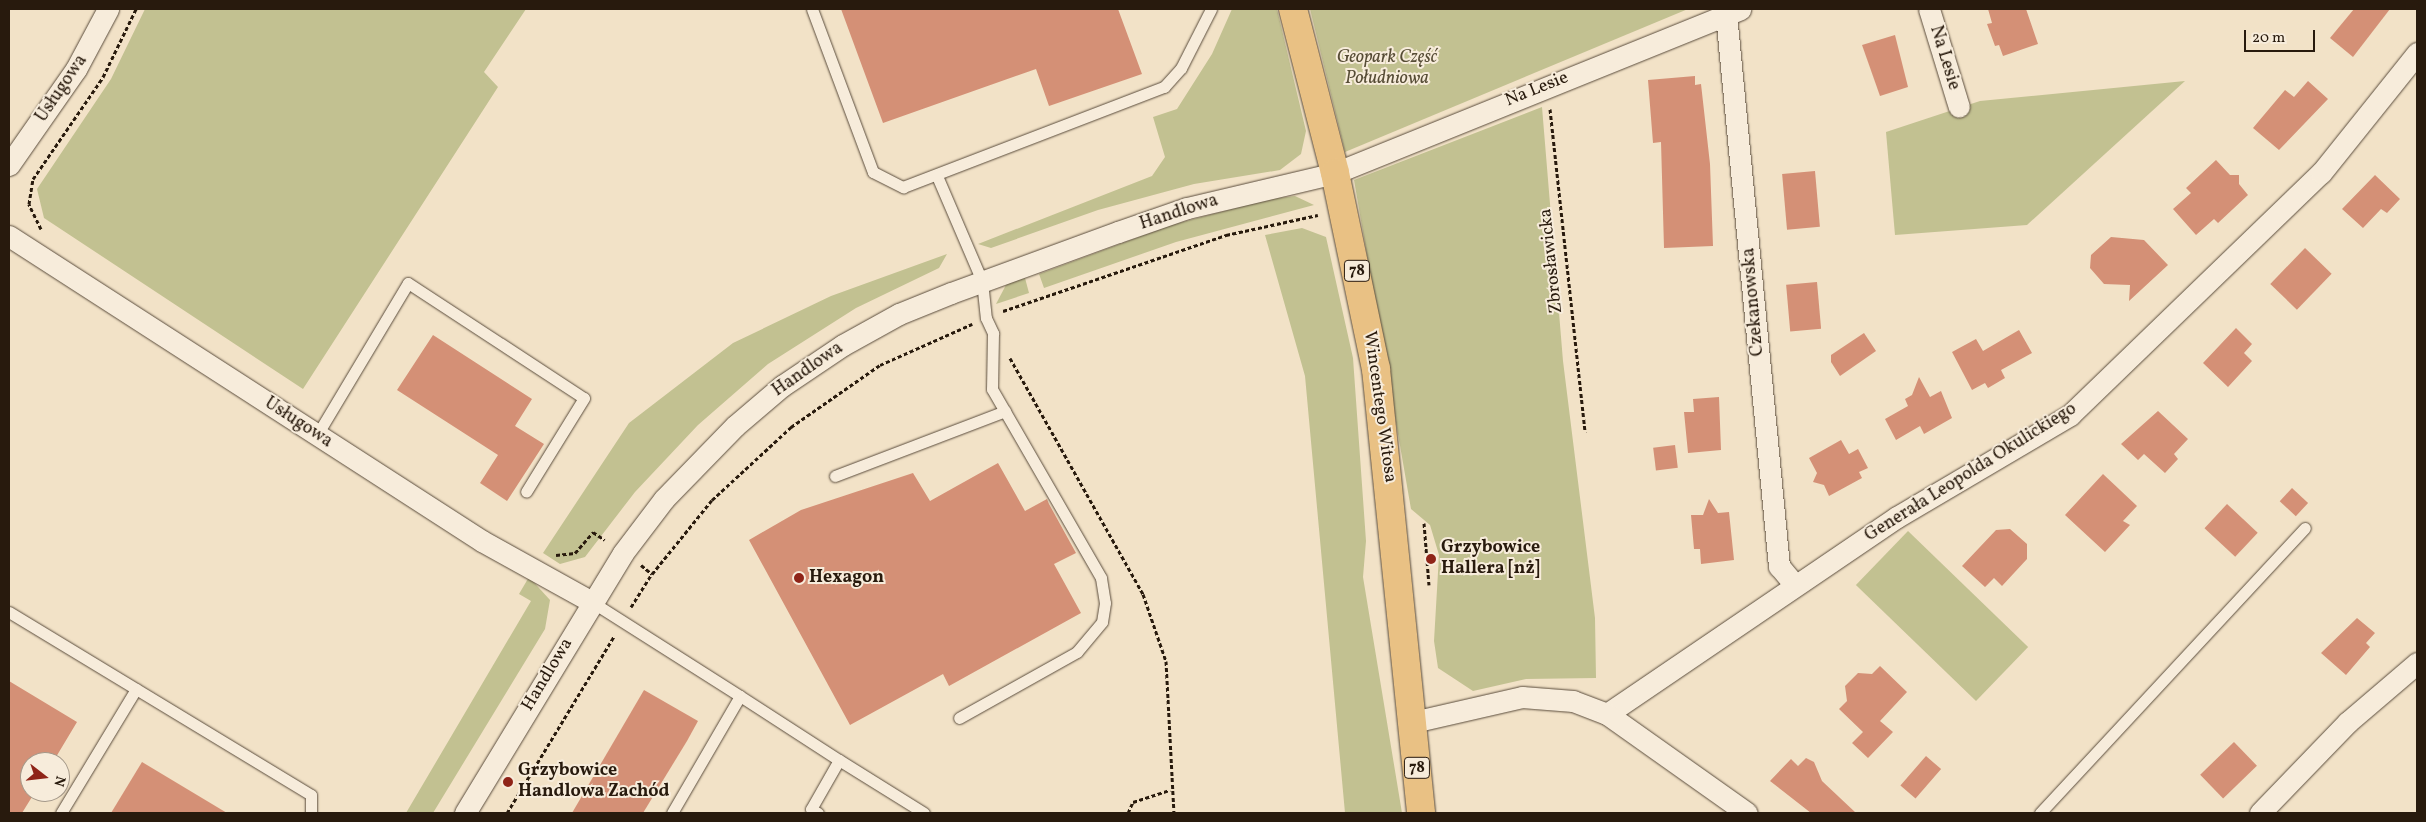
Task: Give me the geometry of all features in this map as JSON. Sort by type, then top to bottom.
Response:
[{"type":"main road","name":"Wincentego Witosa","points":[[1293,9],[1335,173],[1376,369],[1421,813]]},
{"type":"street","name":"Usługowa","points":[[9,165],[76,69],[108,9]]},
{"type":"street","name":"Na Lesie","points":[[1929,9],[1959,107]]},
{"type":"street","name":"Na Lesie","points":[[1335,173],[1733,11]]},
{"type":"street","name":"Czekanowska","points":[[1733,11],[1779,566],[1795,585]]},
{"type":"street","name":"Generała Leopolda Okulickiego","points":[[1607,714],[1911,508],[2070,414],[2321,174],[2417,53]]},
{"type":"street","name":"Handlowa","points":[[465,813],[623,553],[698,460],[782,386],[843,345],[899,314],[982,282],[1187,208],[1335,173]]},
{"type":"street","name":"Usługowa","points":[[9,236],[482,541],[592,602]]},
{"type":"street","points":[[2260,813],[2348,722],[2417,663]]},
{"type":"street","points":[[1413,722],[1522,697],[1573,701],[1607,714],[1747,813]]},
{"type":"lane","points":[[812,9],[873,172],[903,187],[937,176],[1164,86],[1181,68],[1211,9]]},
{"type":"lane","points":[[937,176],[982,282],[986,318],[993,333],[992,389],[1101,578],[1105,603],[1102,622],[1077,652],[959,718]]},
{"type":"lane","points":[[317,435],[408,283],[584,398],[526,492]]},
{"type":"lane","points":[[834,476],[1005,411]]},
{"type":"lane","points":[[2040,813],[2305,528]]},
{"type":"lane","points":[[592,602],[924,813]]},
{"type":"lane","points":[[9,612],[311,795],[311,813]]},
{"type":"lane","points":[[61,813],[136,689]]},
{"type":"lane","points":[[672,813],[740,696]]},
{"type":"lane","points":[[812,812],[839,760]]},
{"type":"path","points":[[48,236],[34,218],[30,204],[33,179],[103,76],[136,9]]},
{"type":"path","name":"Zbrosławicka","points":[[1546,86],[1585,432]]},
{"type":"path","points":[[507,813],[623,621],[682,534],[752,459],[784,432],[880,365],[986,318],[1226,235],[1318,214]]},
{"type":"path","points":[[1424,523],[1429,585]]},
{"type":"path","points":[[547,554],[575,552],[593,532]]},
{"type":"path","points":[[1128,813],[1133,802],[1170,790]]},
{"type":"green space","points":[[145,9],[526,9],[484,72],[498,87],[303,389],[44,218],[37,189],[111,79]]},
{"type":"green space","points":[[1232,9],[1277,9],[1306,131],[1301,154],[1280,170],[1194,184],[1098,210],[991,248],[978,244],[1152,176],[1165,157],[1153,117],[1177,109],[1212,54]]},
{"type":"green space","name":"Geopark Część Południowa","points":[[1310,9],[1688,9],[1345,152]]},
{"type":"green space","points":[[2185,81],[2027,225],[1895,235],[1886,132],[1980,101]]},
{"type":"green space","points":[[1542,107],[1563,361],[1595,618],[1596,678],[1526,679],[1473,691],[1438,668],[1434,641],[1439,555],[1430,525],[1411,509],[1354,180]]},
{"type":"green space","points":[[1295,196],[1314,205],[1176,242],[1044,288],[1039,274],[1171,225],[1270,199]]},
{"type":"green space","points":[[1302,228],[1326,237],[1353,358],[1366,541],[1363,577],[1402,813],[1345,813],[1305,376],[1265,235]]},
{"type":"green space","points":[[947,254],[939,268],[856,308],[768,364],[698,425],[635,492],[585,557],[560,564],[543,553],[629,423],[733,343],[831,296]]},
{"type":"green space","points":[[1025,278],[1029,293],[996,304],[1007,283]]},
{"type":"green space","points":[[1908,531],[2028,647],[1976,701],[1856,585]]},
{"type":"green space","points":[[529,577],[550,600],[545,629],[433,813],[406,813],[531,601],[519,594]]},
{"type":"building","points":[[841,9],[1118,9],[1142,74],[1049,106],[1036,69],[883,123]]},
{"type":"building","points":[[1988,9],[2026,9],[2038,44],[2003,56],[1999,45],[1995,46],[1987,24],[1992,23]]},
{"type":"building","points":[[2354,9],[2390,9],[2353,57],[2330,38]]},
{"type":"building","points":[[1895,35],[1908,87],[1880,96],[1862,45]]},
{"type":"building","points":[[1695,76],[1695,85],[1701,84],[1710,164],[1713,246],[1664,248],[1661,142],[1653,143],[1648,80]]},
{"type":"building","points":[[2308,81],[2328,99],[2279,150],[2253,128],[2285,90],[2294,97]]},
{"type":"building","points":[[2216,160],[2230,175],[2239,175],[2239,184],[2248,195],[2218,223],[2214,219],[2196,235],[2173,209],[2191,193],[2186,188]]},
{"type":"building","points":[[1815,171],[1820,227],[1787,230],[1782,174]]},
{"type":"building","points":[[2375,175],[2400,199],[2387,213],[2381,209],[2363,228],[2342,209]]},
{"type":"building","points":[[2111,237],[2144,240],[2168,265],[2129,301],[2130,285],[2104,284],[2090,268],[2091,255]]},
{"type":"building","points":[[2305,248],[2332,274],[2297,310],[2270,284]]},
{"type":"building","points":[[1817,282],[1821,329],[1790,332],[1786,285]]},
{"type":"building","points":[[2236,328],[2252,344],[2244,353],[2252,361],[2228,387],[2203,363]]},
{"type":"building","points":[[2019,330],[2032,353],[2001,370],[2005,378],[1988,388],[1985,383],[1972,390],[1952,352],[1976,339],[1983,351]]},
{"type":"building","points":[[1864,333],[1876,351],[1840,376],[1831,362],[1831,355]]},
{"type":"building","points":[[433,335],[532,399],[515,426],[544,444],[507,501],[480,483],[498,455],[397,390]]},
{"type":"building","points":[[1919,377],[1930,397],[1941,391],[1952,418],[1924,434],[1920,426],[1896,440],[1885,419],[1908,406],[1905,399],[1912,395]]},
{"type":"building","points":[[1719,397],[1721,450],[1688,453],[1684,412],[1694,412],[1693,399]]},
{"type":"building","points":[[2158,411],[2188,439],[2174,454],[2178,459],[2165,473],[2144,454],[2138,460],[2121,444]]},
{"type":"building","points":[[1841,440],[1849,454],[1858,449],[1868,468],[1859,472],[1862,478],[1829,496],[1824,485],[1813,482],[1817,473],[1809,458]]},
{"type":"building","points":[[1675,445],[1678,468],[1656,471],[1653,448]]},
{"type":"building","points":[[998,463],[1025,511],[1047,499],[1076,553],[1054,564],[1081,613],[949,686],[943,674],[850,725],[749,540],[801,510],[913,473],[930,501]]},
{"type":"building","points":[[2103,474],[2137,506],[2123,521],[2130,525],[2105,552],[2065,515]]},
{"type":"building","points":[[2292,488],[2308,503],[2296,516],[2280,501]]},
{"type":"building","points":[[1709,499],[1718,513],[1729,512],[1734,560],[1701,564],[1700,549],[1694,549],[1691,515],[1703,515]]},
{"type":"building","points":[[2227,504],[2258,533],[2235,557],[2204,528]]},
{"type":"building","points":[[2010,529],[2027,544],[2027,559],[2002,586],[1994,578],[1985,587],[1962,566],[1996,530]]},
{"type":"building","points":[[2357,618],[2375,633],[2366,643],[2370,647],[2346,675],[2321,653]]},
{"type":"building","points":[[1880,666],[1907,692],[1880,721],[1893,732],[1868,758],[1852,743],[1863,732],[1839,709],[1847,701],[1845,686],[1858,673],[1872,674]]},
{"type":"building","points":[[9,681],[77,722],[59,752],[20,752],[20,802],[29,802],[22,813],[9,813]]},
{"type":"building","points":[[644,690],[698,721],[687,741],[643,813],[572,813]]},
{"type":"building","points":[[2234,742],[2257,766],[2223,798],[2200,775]]},
{"type":"building","points":[[1926,756],[1941,769],[1916,799],[1900,785]]},
{"type":"building","points":[[1806,758],[1814,762],[1822,781],[1856,813],[1811,813],[1770,781],[1791,759],[1798,766]]},
{"type":"building","points":[[142,762],[227,813],[111,813]]},
{"type":"place","name":"Grzybowice Hallera [nż]","points":[[1431,559]]},
{"type":"place","name":"Hexagon","points":[[799,578]]},
{"type":"place","name":"Grzybowice Handlowa Zachód","points":[[508,782]]}]
